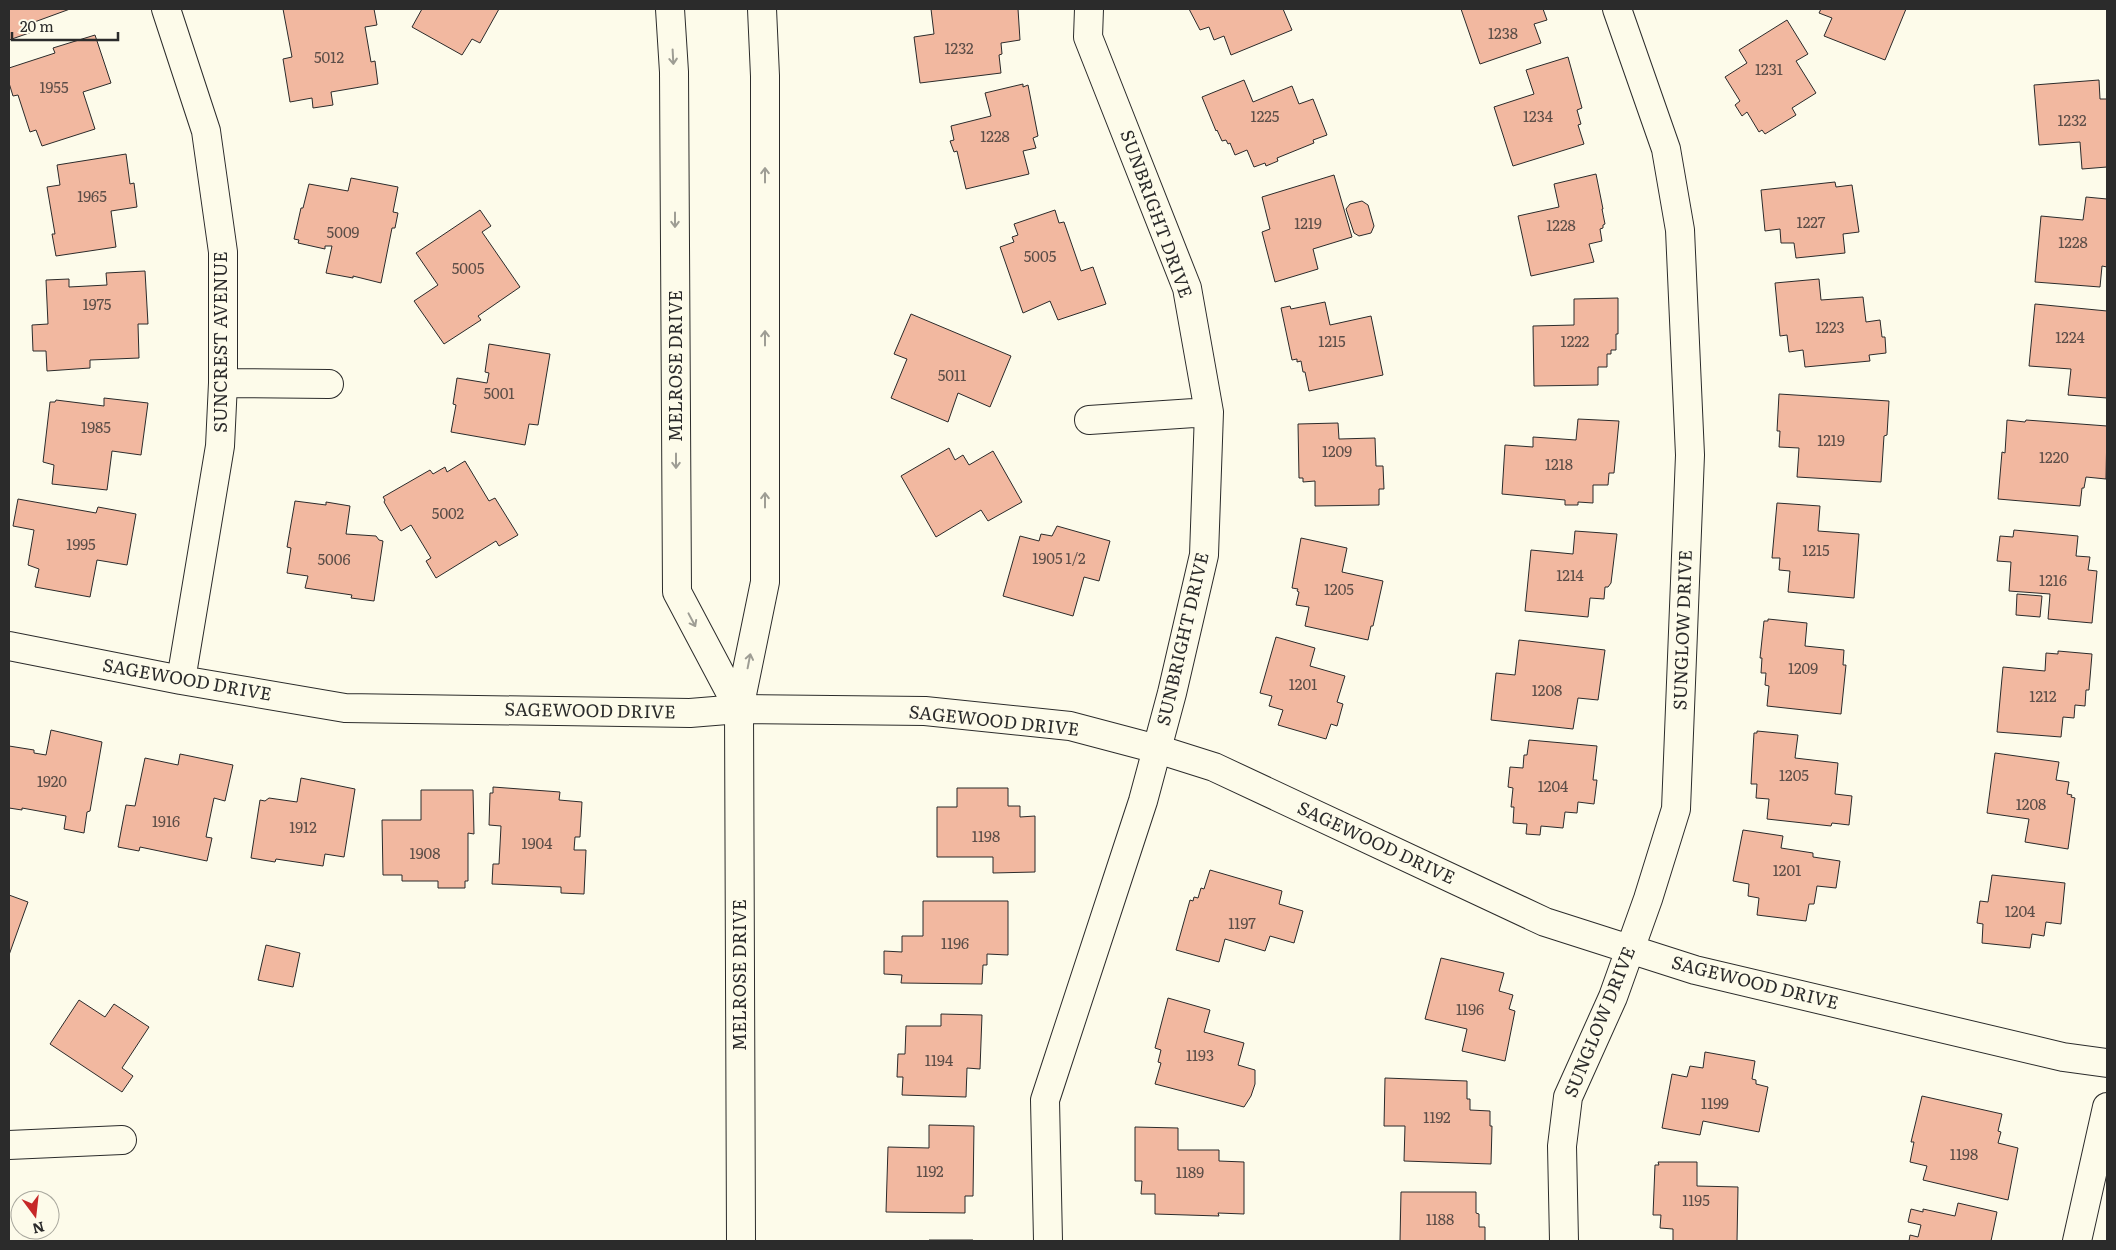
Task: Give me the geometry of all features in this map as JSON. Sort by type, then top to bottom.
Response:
[{"type":"street","name":"SUNCREST AVENUE","points":[[166,9],[206,131],[223,252],[220,446],[181,680]]},
{"type":"street","name":"MELROSE DRIVE","points":[[670,9],[674,82],[678,592],[739,709]]},
{"type":"street","name":"MELROSE DRIVE","points":[[741,1241],[739,709],[766,582],[766,76],[762,9]]},
{"type":"street","name":"SUNBRIGHT DRIVE","points":[[1048,1241],[1045,1100],[1143,801],[1172,694],[1204,555],[1209,412],[1187,288],[1088,37],[1089,9]]},
{"type":"street","name":"SUNGLOW DRIVE","points":[[1564,1241],[1562,1146],[1568,1098],[1630,949],[1676,809],[1690,455],[1680,230],[1666,149],[1617,9]]},
{"type":"street","points":[[222,383],[329,384]]},
{"type":"street","points":[[1090,420],[1209,412]]},
{"type":"street","name":"SAGEWOOD DRIVE","points":[[9,646],[181,680],[345,708],[690,713],[739,709],[925,711],[1070,726],[1157,749],[1214,767],[1545,922],[1695,970],[2063,1057],[2107,1063]]},
{"type":"street","points":[[2077,1241],[2107,1107]]},
{"type":"street","points":[[9,1145],[122,1140]]},
{"type":"building","points":[[9,9],[70,9],[29,24],[32,32],[9,40]]},
{"type":"building","points":[[283,9],[374,9],[377,25],[365,27],[371,62],[375,61],[378,84],[331,92],[333,105],[313,108],[312,98],[290,102],[283,59],[292,57]]},
{"type":"building","points":[[422,9],[499,9],[480,43],[472,39],[462,55],[412,27]]},
{"type":"building","points":[[931,9],[1018,9],[1020,40],[1001,43],[1002,54],[999,55],[1001,73],[920,83],[914,37],[934,34]]},
{"type":"building","points":[[1189,9],[1283,9],[1292,30],[1231,55],[1224,36],[1214,40],[1209,27],[1200,30]]},
{"type":"building","points":[[1461,9],[1543,9],[1547,20],[1534,24],[1541,43],[1480,64]]},
{"type":"building","points":[[1821,9],[1906,9],[1885,60],[1824,36],[1832,18],[1819,13]]},
{"type":"building","points":[[1787,20],[1808,54],[1796,61],[1816,93],[1792,108],[1796,115],[1765,134],[1762,130],[1759,132],[1747,112],[1742,116],[1735,105],[1740,101],[1725,77],[1747,63],[1739,50]]},
{"type":"building","points":[[95,35],[111,83],[83,92],[95,129],[42,146],[36,130],[30,132],[18,95],[13,96],[9,83],[9,68],[55,53],[53,48]]},
{"type":"building","points":[[1568,57],[1582,108],[1577,110],[1581,124],[1578,125],[1584,144],[1513,166],[1494,107],[1534,94],[1526,70]]},
{"type":"building","points":[[1244,80],[1253,102],[1292,86],[1299,104],[1313,99],[1327,135],[1313,140],[1314,143],[1277,158],[1278,161],[1266,166],[1265,163],[1254,167],[1247,150],[1235,155],[1230,143],[1228,144],[1226,140],[1222,141],[1216,131],[1202,97]]},
{"type":"building","points":[[2099,80],[2100,99],[2107,99],[2107,167],[2082,169],[2080,142],[2039,145],[2034,85]]},
{"type":"building","points":[[1023,84],[1023,87],[1028,85],[1038,136],[1033,138],[1036,148],[1023,151],[1029,174],[966,189],[957,151],[954,152],[950,141],[954,140],[951,126],[991,116],[985,93]]},
{"type":"building","points":[[126,154],[130,184],[134,183],[137,207],[111,211],[116,247],[56,256],[52,234],[55,234],[47,187],[60,185],[57,165]]},
{"type":"building","points":[[1596,174],[1605,224],[1600,229],[1602,241],[1589,244],[1594,262],[1531,276],[1518,216],[1559,207],[1554,184]]},
{"type":"building","points":[[1334,175],[1352,237],[1313,249],[1318,269],[1275,282],[1262,232],[1270,229],[1262,197]]},
{"type":"building","points":[[351,178],[398,187],[393,212],[398,213],[395,228],[392,228],[381,283],[353,276],[353,278],[326,273],[332,246],[325,246],[325,249],[298,243],[299,240],[294,239],[309,184],[348,191]]},
{"type":"building","points":[[1835,182],[1836,187],[1852,185],[1859,232],[1843,234],[1845,253],[1796,258],[1794,243],[1781,243],[1780,229],[1765,231],[1761,190]]},
{"type":"building","points":[[2086,197],[2107,199],[2107,267],[2102,266],[2100,287],[2035,282],[2041,216],[2083,220]]},
{"type":"building","points":[[1362,201],[1368,205],[1374,226],[1371,233],[1359,236],[1354,233],[1346,209],[1350,204]]},
{"type":"building","points":[[480,210],[491,226],[482,232],[520,287],[478,316],[481,320],[444,344],[414,301],[438,285],[416,253]]},
{"type":"building","points":[[1055,210],[1059,223],[1064,222],[1081,271],[1093,267],[1106,304],[1058,320],[1050,301],[1023,313],[1000,247],[1014,242],[1012,237],[1018,235],[1014,224]]},
{"type":"building","points":[[145,271],[148,324],[138,324],[139,358],[90,360],[90,368],[47,371],[46,351],[33,351],[32,325],[48,324],[46,280],[69,279],[69,287],[107,285],[106,273]]},
{"type":"building","points":[[1819,279],[1821,300],[1863,297],[1866,322],[1880,320],[1882,337],[1885,337],[1886,353],[1869,355],[1870,361],[1805,367],[1803,350],[1789,352],[1787,335],[1780,336],[1775,283]]},
{"type":"building","points":[[1618,298],[1616,350],[1611,350],[1611,354],[1607,354],[1607,367],[1598,367],[1598,385],[1534,386],[1533,326],[1574,325],[1574,299]]},
{"type":"building","points":[[1325,302],[1330,325],[1371,316],[1383,375],[1309,391],[1301,361],[1297,362],[1297,359],[1292,360],[1281,308],[1290,306],[1291,309]]},
{"type":"building","points":[[2035,304],[2107,311],[2107,398],[2068,395],[2071,369],[2029,366]]},
{"type":"building","points":[[911,314],[1011,356],[990,407],[958,393],[948,422],[891,398],[907,359],[894,354]]},
{"type":"building","points":[[489,344],[550,354],[538,425],[529,424],[525,445],[451,432],[456,405],[453,404],[457,378],[487,383],[489,373],[485,372]]},
{"type":"building","points":[[1779,394],[1889,401],[1887,435],[1884,436],[1881,482],[1797,477],[1799,448],[1779,447],[1780,431],[1777,431]]},
{"type":"building","points":[[104,398],[148,403],[141,455],[112,451],[107,490],[52,484],[54,465],[43,462],[50,402],[55,402],[56,400],[104,406]]},
{"type":"building","points":[[1578,419],[1619,421],[1614,473],[1609,473],[1608,485],[1593,485],[1593,503],[1578,502],[1578,505],[1565,505],[1565,500],[1502,494],[1505,445],[1533,447],[1533,437],[1576,440]]},
{"type":"building","points":[[2007,420],[2107,426],[2106,479],[2086,477],[2084,488],[2082,488],[2080,506],[1998,499],[2002,452],[2005,453]]},
{"type":"building","points":[[1338,423],[1339,439],[1375,438],[1376,466],[1383,466],[1384,489],[1379,489],[1379,505],[1315,506],[1315,481],[1303,482],[1303,478],[1299,478],[1298,424]]},
{"type":"building","points":[[949,448],[955,460],[963,455],[969,465],[993,451],[1022,502],[988,521],[981,510],[936,537],[901,476]]},
{"type":"building","points":[[465,461],[489,501],[495,498],[518,535],[499,546],[496,541],[436,578],[426,561],[431,558],[411,525],[401,531],[383,497],[430,470],[433,474],[445,467],[447,472]]},
{"type":"building","points":[[18,499],[96,513],[98,507],[136,514],[127,565],[97,560],[90,597],[35,587],[39,569],[28,565],[34,530],[13,526]]},
{"type":"building","points":[[295,501],[326,505],[326,502],[350,506],[346,534],[376,536],[379,540],[383,541],[374,601],[351,598],[352,595],[305,588],[308,576],[287,573],[291,548],[287,547]]},
{"type":"building","points":[[1777,503],[1820,506],[1818,531],[1859,534],[1854,598],[1788,592],[1790,571],[1779,570],[1780,558],[1772,558]]},
{"type":"building","points":[[1057,526],[1110,541],[1099,581],[1084,577],[1073,616],[1003,596],[1020,536],[1039,541],[1041,534],[1052,536]]},
{"type":"building","points":[[2014,530],[2078,536],[2076,556],[2090,557],[2088,570],[2097,571],[2092,623],[2048,619],[2050,594],[2009,591],[2011,562],[1997,561],[2000,536],[2013,537]]},
{"type":"building","points":[[1575,531],[1617,534],[1611,583],[1608,587],[1605,587],[1604,599],[1590,598],[1588,617],[1525,611],[1531,550],[1573,554]]},
{"type":"building","points":[[1301,538],[1347,548],[1342,572],[1383,581],[1368,640],[1305,626],[1309,607],[1296,605],[1299,592],[1297,591],[1298,589],[1292,588]]},
{"type":"building","points":[[2017,594],[2042,596],[2040,617],[2016,615]]},
{"type":"building","points":[[1768,619],[1807,623],[1805,646],[1844,650],[1843,665],[1846,665],[1841,714],[1767,706],[1769,686],[1765,685],[1766,673],[1761,673],[1762,658],[1760,658],[1764,621],[1768,621]]},
{"type":"building","points":[[1276,637],[1315,648],[1310,666],[1345,676],[1337,702],[1343,704],[1337,726],[1331,724],[1326,739],[1278,725],[1283,710],[1269,706],[1272,696],[1260,693]]},
{"type":"building","points":[[1519,640],[1605,650],[1598,700],[1578,698],[1573,729],[1491,720],[1496,673],[1515,675]]},
{"type":"building","points":[[2058,651],[2092,654],[2089,690],[2086,690],[2085,706],[2075,705],[2074,718],[2063,717],[2061,737],[1997,732],[2003,667],[2045,671],[2046,653],[2058,654]]},
{"type":"building","points":[[51,730],[102,742],[90,811],[87,812],[84,833],[64,829],[66,816],[22,808],[22,810],[9,808],[9,746],[34,750],[34,753],[46,755]]},
{"type":"building","points":[[1757,731],[1798,735],[1795,758],[1838,763],[1835,794],[1852,796],[1849,825],[1832,823],[1831,826],[1767,819],[1769,799],[1756,798],[1757,784],[1751,784],[1754,733],[1757,733]]},
{"type":"building","points":[[1529,740],[1597,746],[1593,780],[1597,780],[1594,804],[1578,802],[1577,813],[1565,812],[1563,828],[1541,826],[1540,835],[1526,834],[1527,824],[1513,823],[1514,807],[1511,807],[1513,788],[1508,787],[1510,767],[1523,768],[1524,755],[1527,755]]},
{"type":"building","points":[[1995,753],[2059,762],[2056,780],[2069,782],[2067,794],[2075,798],[2068,849],[2025,842],[2029,819],[1987,813]]},
{"type":"building","points":[[180,754],[233,765],[225,801],[214,798],[206,837],[212,838],[207,861],[140,847],[139,851],[118,847],[126,805],[135,806],[145,758],[178,765]]},
{"type":"building","points":[[301,778],[355,789],[344,857],[325,854],[323,866],[276,859],[275,862],[251,858],[260,800],[265,801],[269,798],[297,802]]},
{"type":"building","points":[[493,787],[560,792],[559,800],[582,802],[580,837],[575,837],[574,850],[586,850],[584,894],[561,893],[561,887],[492,884],[493,864],[499,864],[501,826],[489,825],[490,793],[493,793]]},
{"type":"building","points":[[957,788],[1008,788],[1008,806],[1020,806],[1020,817],[1035,816],[1035,872],[993,873],[993,857],[937,857],[937,807],[957,807]]},
{"type":"building","points":[[421,790],[473,790],[474,834],[468,833],[468,881],[465,881],[465,888],[438,888],[438,881],[402,881],[402,875],[383,875],[382,820],[421,820]]},
{"type":"building","points":[[1743,830],[1783,836],[1781,848],[1813,853],[1813,857],[1840,861],[1836,888],[1817,886],[1814,904],[1809,904],[1806,921],[1757,915],[1759,898],[1748,896],[1749,884],[1733,881]]},
{"type":"building","points":[[1210,870],[1282,891],[1279,904],[1303,911],[1294,943],[1270,936],[1265,951],[1225,939],[1219,962],[1176,950],[1190,900],[1193,901],[1194,897],[1198,898],[1201,888],[1204,889]]},
{"type":"building","points":[[1992,875],[2065,883],[2061,924],[2046,922],[2044,936],[2032,934],[2030,948],[1982,943],[1983,924],[1977,923],[1980,901],[1988,902]]},
{"type":"building","points":[[9,895],[28,902],[9,955]]},
{"type":"building","points":[[923,901],[1008,901],[1008,955],[987,954],[987,965],[983,965],[982,984],[901,983],[902,975],[884,974],[884,951],[902,952],[902,936],[923,936]]},
{"type":"building","points":[[266,945],[300,953],[293,987],[258,980]]},
{"type":"building","points":[[1441,958],[1504,973],[1499,991],[1513,995],[1509,1009],[1515,1011],[1505,1061],[1462,1051],[1467,1029],[1425,1019]]},
{"type":"building","points":[[1168,998],[1210,1010],[1204,1032],[1244,1043],[1238,1065],[1255,1070],[1255,1084],[1251,1096],[1244,1107],[1155,1084],[1161,1063],[1158,1062],[1161,1050],[1155,1048]]},
{"type":"building","points":[[79,1000],[105,1017],[114,1004],[149,1027],[122,1068],[133,1076],[122,1092],[50,1044]]},
{"type":"building","points":[[941,1014],[982,1015],[980,1069],[967,1068],[966,1097],[902,1095],[903,1077],[897,1077],[898,1054],[905,1054],[906,1026],[941,1026]]},
{"type":"building","points":[[1705,1052],[1755,1061],[1752,1079],[1756,1080],[1756,1084],[1768,1087],[1759,1132],[1703,1121],[1700,1135],[1662,1128],[1672,1074],[1687,1077],[1690,1066],[1703,1068]]},
{"type":"building","points":[[1385,1078],[1467,1081],[1467,1099],[1470,1099],[1470,1110],[1490,1111],[1490,1126],[1492,1126],[1491,1164],[1404,1161],[1405,1126],[1384,1126]]},
{"type":"building","points":[[1922,1096],[2002,1114],[1998,1131],[2001,1132],[1998,1143],[2018,1148],[2008,1200],[1923,1180],[1927,1166],[1910,1162],[1914,1142],[1911,1142]]},
{"type":"building","points":[[929,1125],[974,1126],[973,1196],[965,1196],[965,1213],[886,1212],[888,1147],[929,1148]]},
{"type":"building","points":[[1135,1127],[1178,1128],[1178,1150],[1219,1150],[1219,1161],[1244,1162],[1244,1214],[1218,1213],[1219,1216],[1155,1214],[1155,1194],[1141,1194],[1142,1181],[1135,1181]]},
{"type":"building","points":[[1658,1162],[1697,1162],[1697,1186],[1738,1187],[1737,1241],[1673,1241],[1673,1229],[1660,1228],[1661,1215],[1653,1215],[1655,1165],[1659,1165]]},
{"type":"building","points":[[1401,1192],[1476,1192],[1476,1213],[1479,1214],[1479,1227],[1485,1227],[1485,1241],[1400,1241]]},
{"type":"building","points":[[1958,1203],[1997,1212],[1991,1241],[1909,1241],[1910,1235],[1918,1237],[1921,1225],[1908,1222],[1911,1209],[1923,1212],[1923,1209],[1955,1216]]},
{"type":"building","points":[[973,1240],[973,1241],[929,1241]]}]
